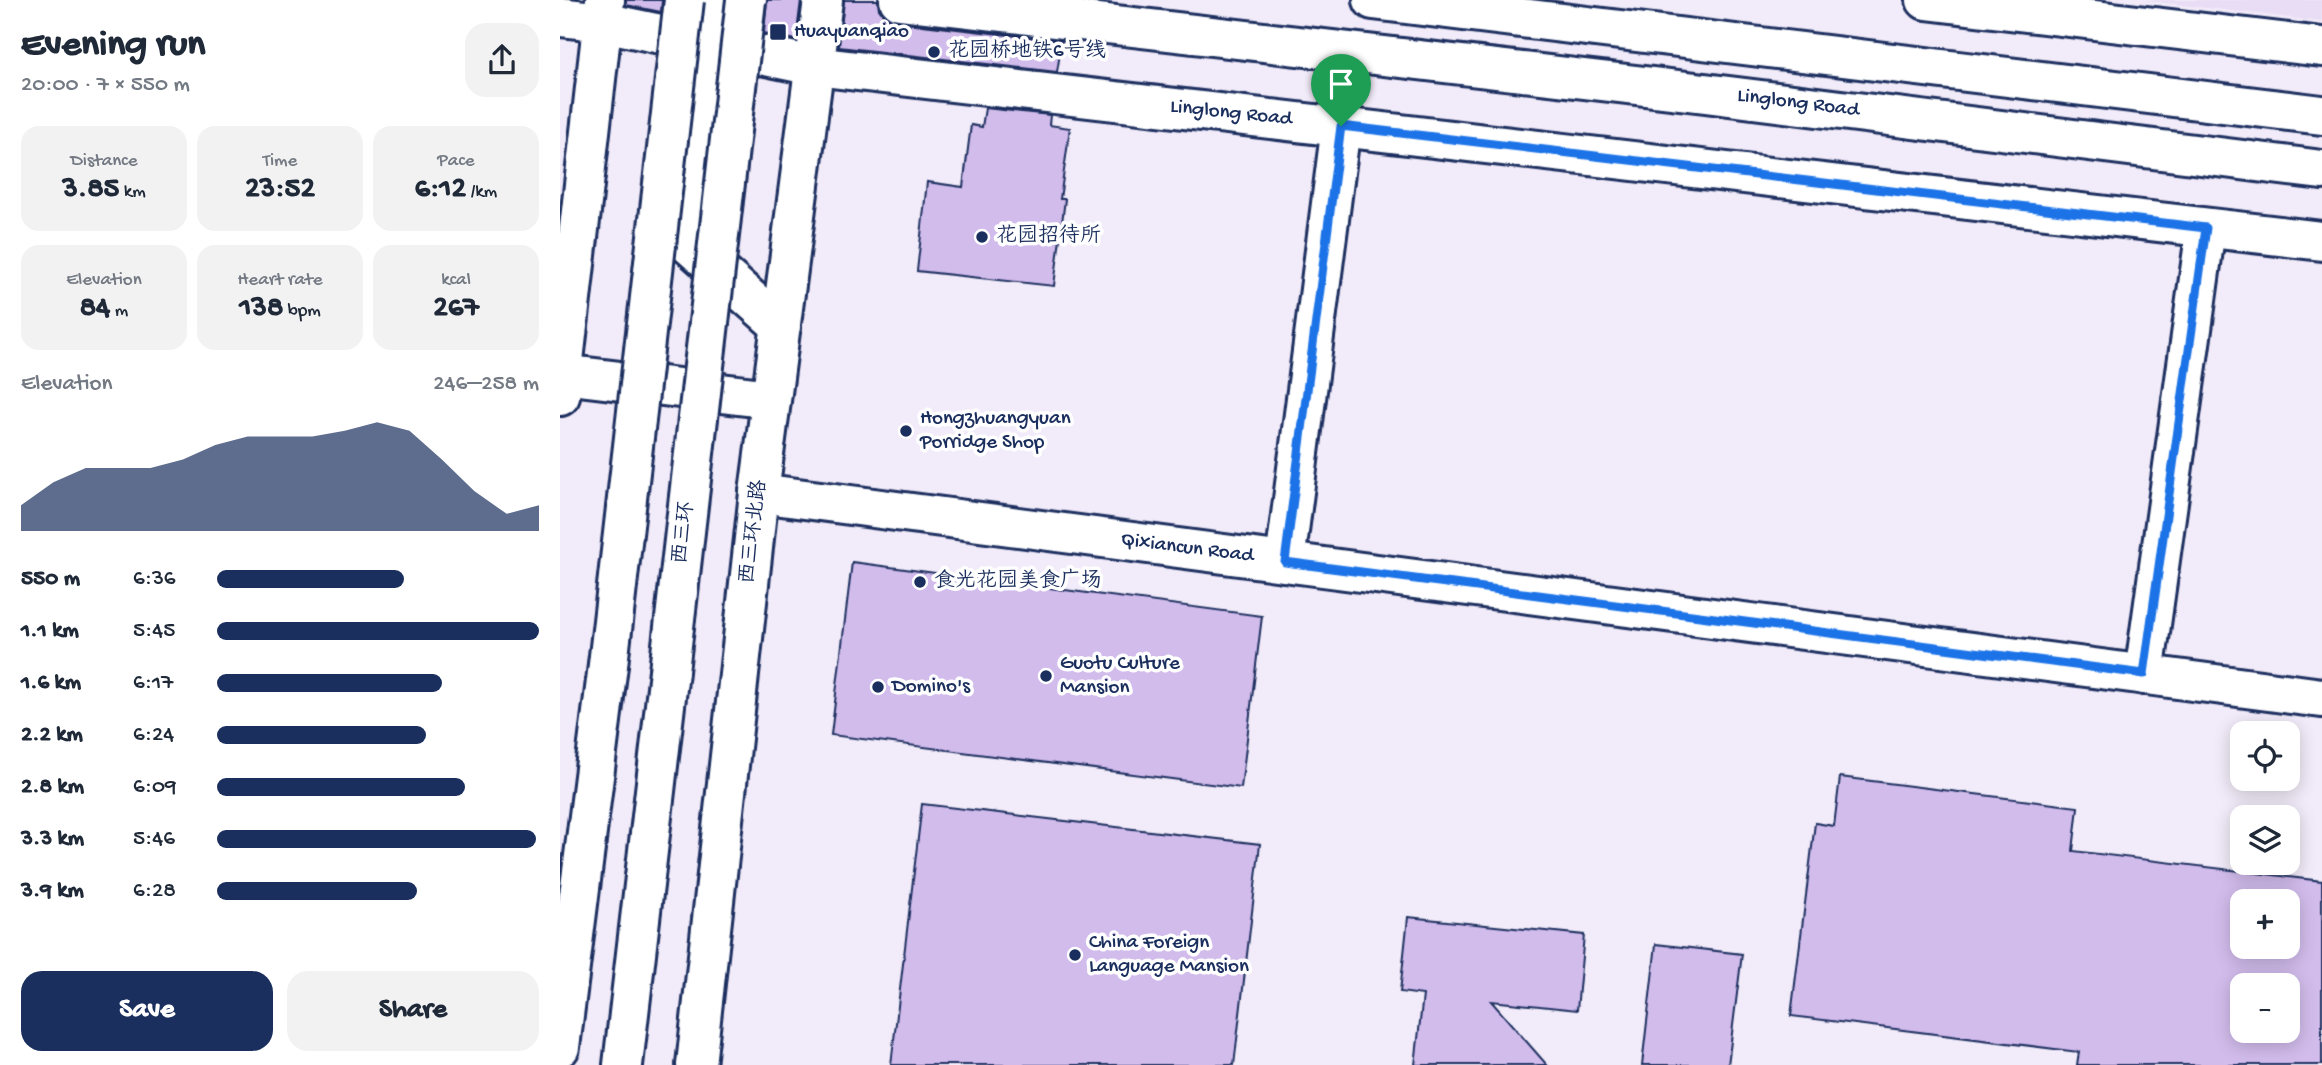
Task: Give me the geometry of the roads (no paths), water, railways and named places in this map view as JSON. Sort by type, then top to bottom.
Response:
[{"type":"main road","points":[[560,1047],[608,666],[684,0]]},
{"type":"main road","points":[[709,0],[684,240],[781,326]]},
{"type":"main road","name":"西三环","points":[[623,1065],[746,0]]},
{"type":"main road","name":"西三环北路","points":[[696,1065],[759,493],[823,0]]},
{"type":"main road","name":"Linglong Road","points":[[899,0],[1677,89],[2322,170]]},
{"type":"main road","points":[[1373,0],[2322,115]]},
{"type":"main road","points":[[1926,0],[2322,47]]},
{"type":"main road","points":[[604,11],[561,385],[771,399]]},
{"type":"main road","name":"Linglong Road","points":[[560,17],[604,11],[705,44],[814,66],[2322,241]]},
{"type":"main road","points":[[1285,562],[1341,126]]},
{"type":"main road","points":[[2144,674],[2206,228]]},
{"type":"main road","name":"Qixiancun Road","points":[[759,493],[2322,698]]},
{"type":"place","name":"Huayuanqiao","points":[[778,32]]},
{"type":"place","name":"花园桥地铁6号线","points":[[934,52]]},
{"type":"place","name":"花园招待所","points":[[982,237]]},
{"type":"place","name":"Hongzhuangyuan Porridge Shop","points":[[906,431]]},
{"type":"place","name":"食光花园美食广场","points":[[920,582]]},
{"type":"place","name":"Guotu Culture Mansion","points":[[1046,676]]},
{"type":"place","name":"Domino's","points":[[878,687]]},
{"type":"place","name":"China Foreign Language Mansion","points":[[1075,955]]}]
